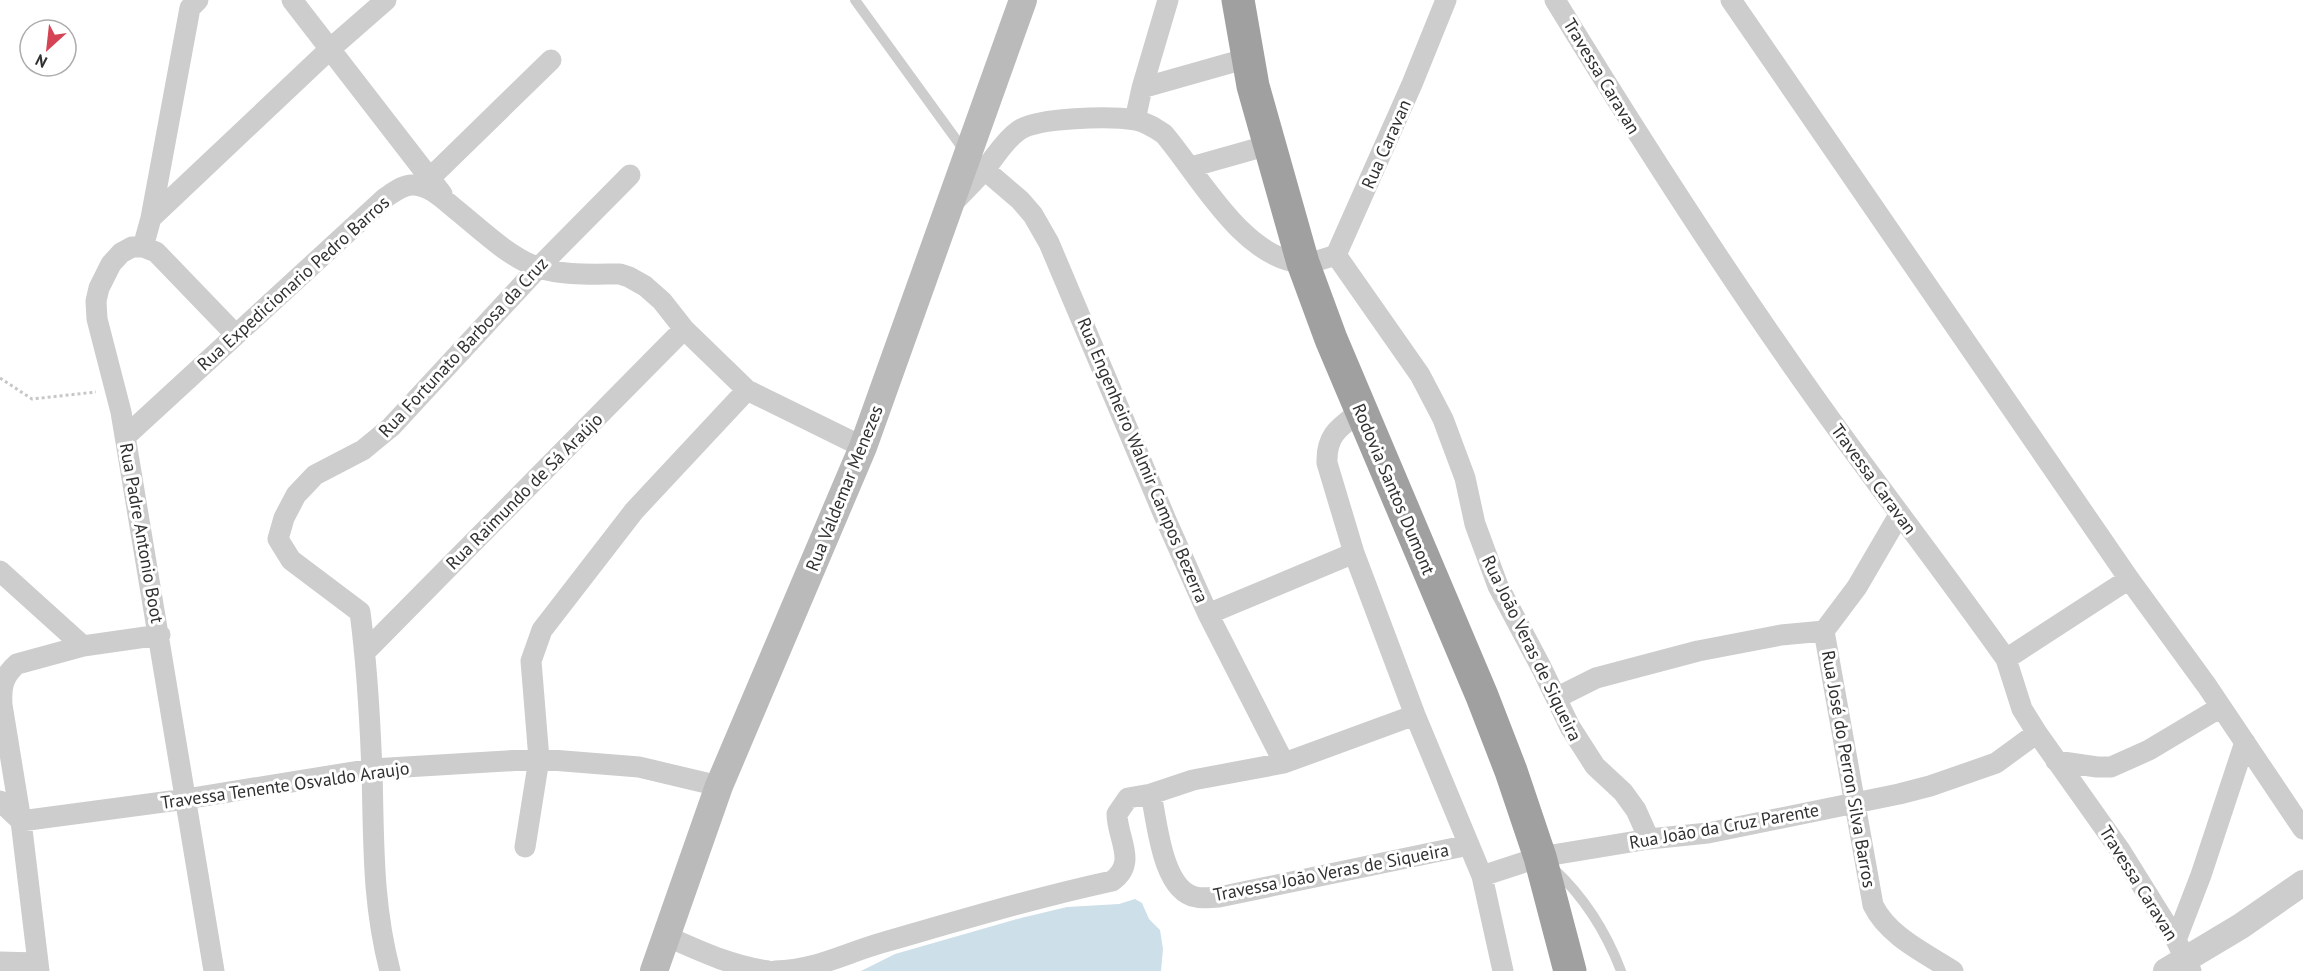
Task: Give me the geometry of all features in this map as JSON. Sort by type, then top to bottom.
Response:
[{"type":"highway","name":"Rodovia Santos Dumont","points":[[1238,0],[1248,58],[1269,145],[1303,263],[1361,411],[1482,696],[1511,771],[1540,857],[1570,971]]},
{"type":"main road","name":"Rua Valdemar Menezes","points":[[654,971],[719,786],[863,447],[950,206],[976,162],[1023,0]]},
{"type":"street","points":[[292,0],[452,206]]},
{"type":"street","points":[[151,218],[330,49],[386,0]]},
{"type":"street","points":[[1135,120],[1168,0]]},
{"type":"street","name":"Rua Caravan","points":[[1336,255],[1412,84],[1446,0]]},
{"type":"street","name":"Travessa Caravan","points":[[1555,0],[1650,155],[1806,385],[2006,659],[2022,709],[2120,850],[2179,961]]},
{"type":"street","points":[[1731,0],[2303,829]]},
{"type":"street","points":[[192,3],[151,218],[143,247],[156,252],[236,335]]},
{"type":"street","points":[[1142,88],[1248,58]]},
{"type":"street","points":[[430,178],[551,60]]},
{"type":"street","points":[[976,162],[1027,125],[1036,122],[1090,118],[1135,120],[1152,126],[1164,134],[1227,215],[1254,243],[1286,260],[1303,263],[1336,255]]},
{"type":"street","points":[[1191,167],[1269,145]]},
{"type":"street","name":"Rua Engenheiro Walmir Campos Bezerra","points":[[976,162],[1020,200],[1033,215],[1050,243],[1208,614],[1284,763]]},
{"type":"street","name":"Rua Fortunato Barbosa da Cruz","points":[[365,652],[360,612],[291,560],[278,539],[284,519],[296,495],[315,475],[363,450],[391,427],[538,267],[630,175]]},
{"type":"street","name":"Rua Expedicionario Pedro Barros","points":[[126,436],[385,198],[405,185],[421,186],[432,190],[525,262],[559,272],[620,274],[645,286],[662,301],[684,329],[747,390],[863,447]]},
{"type":"street","name":"Rua Padre Antonio Boot","points":[[143,247],[132,247],[121,253],[111,264],[99,288],[96,301],[97,319],[126,436],[214,971]]},
{"type":"street","name":"Rua João Veras de Siqueira","points":[[1336,255],[1420,375],[1443,418],[1465,478],[1475,524],[1494,576],[1582,748],[1595,766],[1623,792],[1636,810],[1649,839]]},
{"type":"street","name":"Rua Raimundo de Sá Araújo","points":[[365,652],[684,329]]},
{"type":"street","points":[[525,847],[539,759],[531,661],[542,630],[634,512],[747,390]]},
{"type":"street","points":[[1361,411],[1335,432],[1327,450],[1327,463],[1354,553],[1415,715],[1482,876],[1503,971]]},
{"type":"street","name":"Rua José do Perron Silva Barros","points":[[1899,515],[1857,587],[1824,631],[1873,905],[1878,916],[1904,938],[1953,971]]},
{"type":"street","points":[[1208,614],[1354,553]]},
{"type":"street","points":[[0,571],[83,646]]},
{"type":"street","points":[[2006,659],[2129,579]]},
{"type":"street","points":[[1556,698],[1596,678],[1698,651],[1781,635],[1824,631]]},
{"type":"street","points":[[0,962],[39,967],[21,821],[2,705],[4,679],[17,664],[83,646],[160,635]]},
{"type":"street","points":[[365,652],[372,769],[374,888],[379,926],[390,971]]},
{"type":"street","points":[[2056,761],[2112,767],[2149,750],[2221,707]]},
{"type":"street","points":[[775,971],[790,971],[823,964],[878,944],[1005,907],[1113,880],[1126,865],[1118,814],[1128,798],[1151,794],[1193,780],[1284,763],[1415,715]]},
{"type":"street","name":"Rua João da Cruz Parente","points":[[1482,876],[1540,857],[1649,839],[1717,831],[1930,786],[1996,763],[2037,733]]},
{"type":"street","points":[[2179,961],[2201,875],[2245,742]]},
{"type":"street","name":"Travessa Tenente Osvaldo Araujo","points":[[21,821],[186,799],[372,769],[539,759],[639,767],[719,786]]},
{"type":"street","name":"Travessa João Veras de Siqueira","points":[[1151,794],[1159,839],[1172,877],[1182,890],[1196,897],[1219,897],[1469,845]]},
{"type":"street","points":[[0,801],[21,821]]},
{"type":"street","points":[[2179,961],[2241,926],[2303,883]]},
{"type":"street","points":[[666,936],[724,962],[744,968],[768,971]]},
{"type":"lane","points":[[855,0],[976,162]]},
{"type":"lane","points":[[1540,857],[1557,872],[1589,909],[1614,953],[1621,971]]},
{"type":"path","points":[[0,378],[32,399],[116,390]]},
{"type":"water","points":[[1135,899],[1142,903],[1149,919],[1160,930],[1163,949],[1161,971],[861,971],[895,954],[1021,918],[1067,907],[1119,904]]}]
